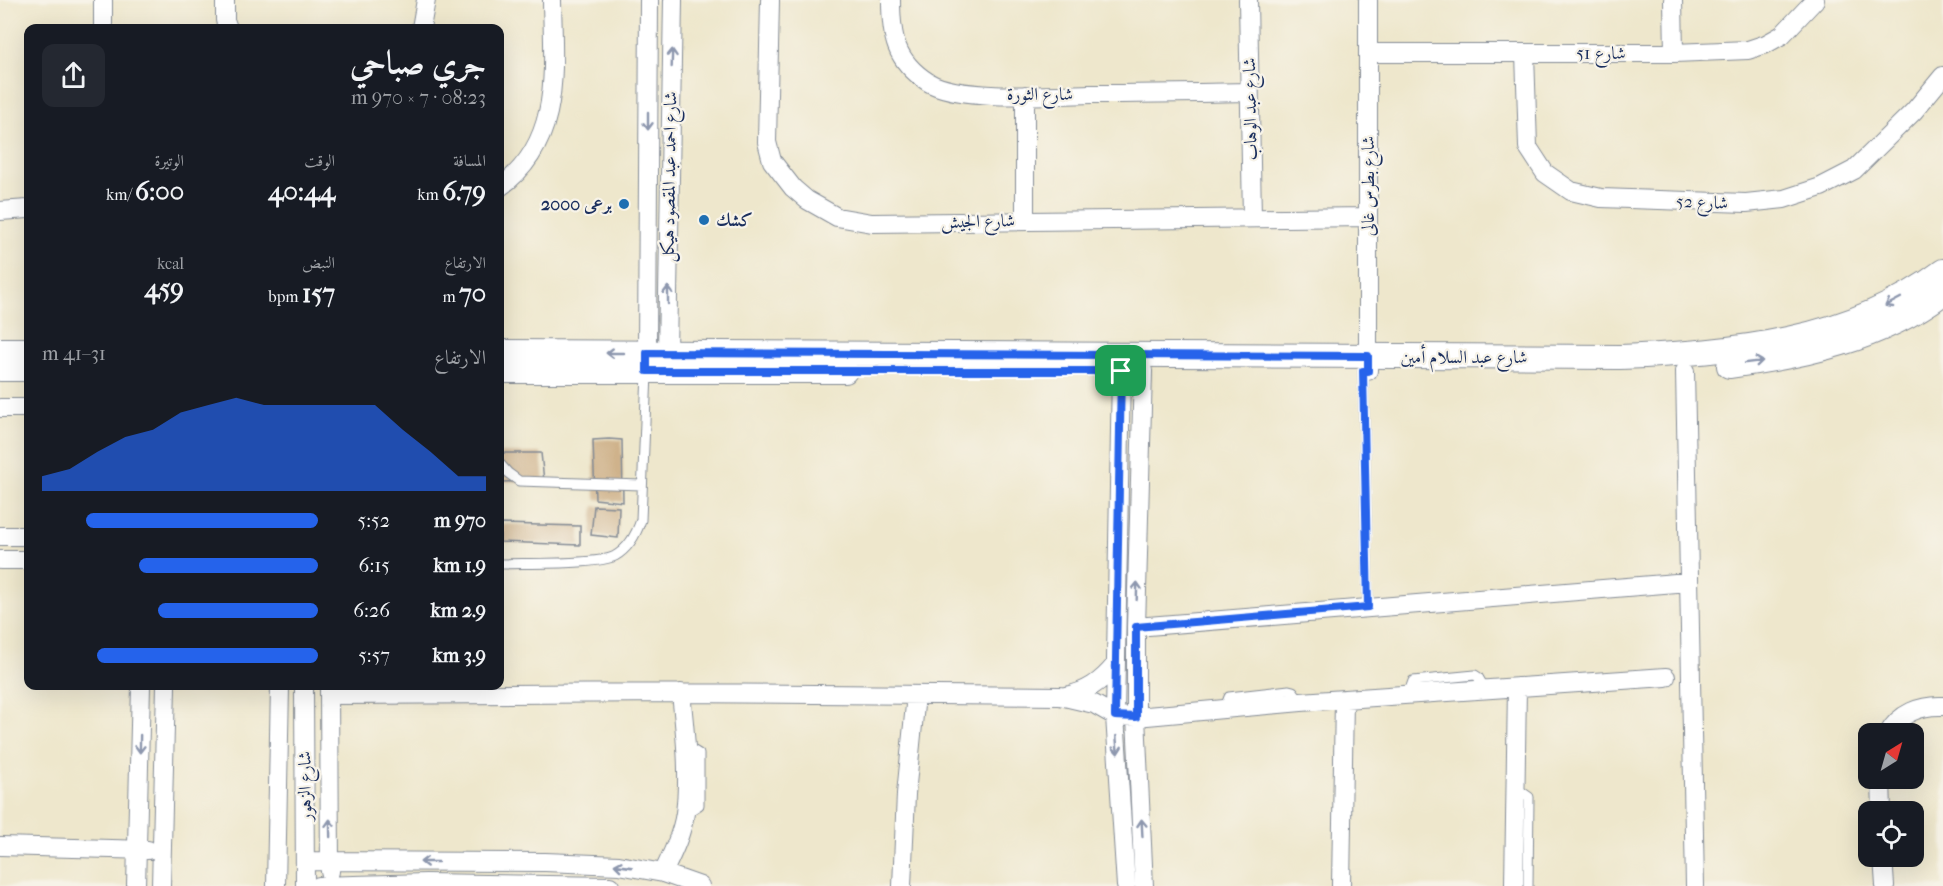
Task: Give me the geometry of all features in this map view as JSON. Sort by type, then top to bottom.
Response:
[{"type":"street","points":[[103,0],[103,24]]},
{"type":"street","points":[[225,0],[226,24]]},
{"type":"street","points":[[423,24],[426,0]]},
{"type":"street","points":[[504,183],[522,165],[545,125],[554,83],[552,0]]},
{"type":"street","name":"شارع احمد عبد المقصود هيكل","points":[[649,0],[657,362]]},
{"type":"street","name":"شارع احمد عبد المقصود هيكل","points":[[657,362],[673,0]]},
{"type":"street","name":"شارع الجيش","points":[[770,0],[767,142],[772,161],[793,188],[807,200],[837,217],[857,222],[1368,218]]},
{"type":"street","name":"شارع الثورة","points":[[891,0],[891,28],[904,60],[930,83],[947,90],[1025,95],[1250,92]]},
{"type":"street","name":"شارع عبد الوهاب","points":[[1248,0],[1252,218]]},
{"type":"street","name":"شارع بطرس غالى","points":[[1366,366],[1368,0]]},
{"type":"street","points":[[1673,0],[1674,53]]},
{"type":"street","name":"شارع 51","points":[[1368,53],[1674,53],[1748,50],[1782,35],[1815,0]]},
{"type":"street","name":"شارع 52","points":[[1526,53],[1528,147],[1545,173],[1570,191],[1601,198],[1746,203],[1784,199],[1821,188],[1854,170],[1914,111],[1943,76]]},
{"type":"street","points":[[1025,95],[1025,220]]},
{"type":"street","points":[[0,211],[24,209]]},
{"type":"street","name":"شارع عبد السلام أمين","points":[[504,352],[657,362],[1132,371],[1366,366],[1684,354],[1805,337],[1849,323],[1890,304],[1943,271]]},
{"type":"street","name":"شارع عبد السلام أمين","points":[[504,371],[657,362],[1366,366],[1685,371],[1765,361],[1823,350],[1879,330],[1943,293]]},
{"type":"street","points":[[0,350],[24,350]]},
{"type":"street","points":[[0,369],[24,369]]},
{"type":"street","points":[[1132,371],[1136,717],[1144,886]]},
{"type":"street","points":[[1126,886],[1115,716],[1115,665],[1132,371]]},
{"type":"street","points":[[1685,371],[1695,886]]},
{"type":"street","points":[[0,408],[24,408]]},
{"type":"street","points":[[0,536],[24,536]]},
{"type":"street","points":[[0,560],[24,560]]},
{"type":"street","points":[[1136,627],[1688,582]]},
{"type":"street","points":[[329,690],[1060,696],[1077,694],[1092,688],[1105,678],[1115,665]]},
{"type":"street","points":[[1060,696],[1094,704],[1115,716],[1136,717],[1485,688],[1666,677]]},
{"type":"street","points":[[1514,886],[1517,687]]},
{"type":"street","points":[[136,886],[141,690]]},
{"type":"street","points":[[161,886],[166,690]]},
{"type":"street","points":[[276,886],[280,690]]},
{"type":"street","name":"شارع الزهور","points":[[304,690],[305,886]]},
{"type":"street","name":"شارع الزهور","points":[[329,690],[330,886]]},
{"type":"street","points":[[663,873],[677,844],[685,814],[686,746],[681,693]]},
{"type":"street","points":[[902,886],[906,794],[916,695]]},
{"type":"street","points":[[1341,886],[1344,699]]},
{"type":"street","points":[[1897,723],[1903,716],[1918,708],[1943,706]]},
{"type":"street","points":[[140,787],[164,785]]},
{"type":"street","points":[[0,846],[162,850]]},
{"type":"street","points":[[306,861],[545,862],[619,865],[663,873],[700,886]]},
{"type":"street","points":[[1883,867],[1884,886]]},
{"type":"street","points":[[319,886],[437,884],[610,886]]},
{"type":"lane","points":[[504,564],[605,560],[615,556],[632,541],[641,520],[642,485],[657,362]]},
{"type":"lane","points":[[1366,366],[1368,607]]},
{"type":"lane","points":[[504,468],[519,481],[642,485]]},
{"type":"lane","points":[[1516,788],[1529,797],[1528,886]]},
{"type":"building","points":[[593,440],[622,440],[623,502],[595,499]]},
{"type":"building","points":[[504,453],[541,453],[544,481],[504,482]]},
{"type":"building","points":[[594,506],[619,507],[618,538],[591,535]]},
{"type":"building","points":[[504,524],[580,526],[580,545],[504,542]]},
{"type":"place","name":"برعى 2000","points":[[624,204]]},
{"type":"place","name":"كشك","points":[[704,220]]},
{"type":"route","points":[[647,353],[1368,356],[1368,371],[1363,371],[1368,607],[1136,627],[1136,717],[1115,716],[1121,371],[647,371],[647,353]]}]
